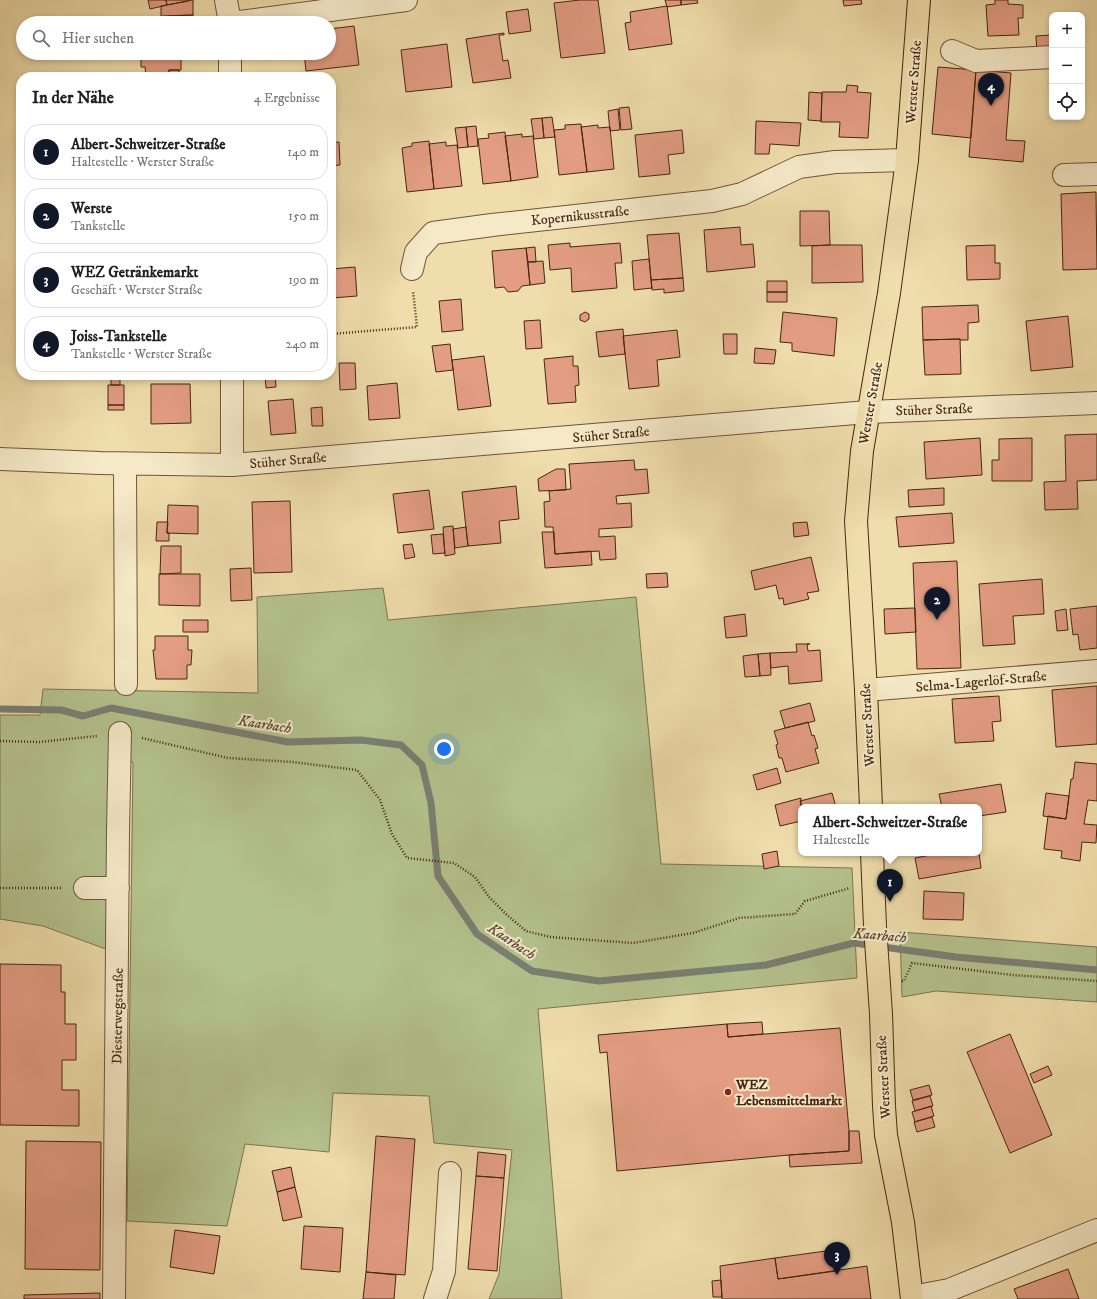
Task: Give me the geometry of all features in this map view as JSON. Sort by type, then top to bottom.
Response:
[{"type":"main road","name":"Werster Straße","points":[[870,804],[866,690],[856,521],[862,451],[890,293],[907,160],[920,0]]},
{"type":"main road","name":"Werster Straße","points":[[872,856],[879,977],[883,1099],[886,1135],[903,1222],[912,1298]]},
{"type":"street","points":[[226,0],[229,16]]},
{"type":"street","points":[[284,16],[406,0]]},
{"type":"street","points":[[952,51],[976,61],[1049,57]]},
{"type":"street","points":[[230,60],[230,72]]},
{"type":"street","name":"Kopernikusstraße","points":[[412,269],[416,252],[433,234],[492,224],[712,201],[742,194],[799,167],[835,162],[907,160]]},
{"type":"street","points":[[1064,175],[1097,174]]},
{"type":"street","points":[[232,380],[232,465]]},
{"type":"street","name":"Stüher Straße","points":[[0,459],[125,464],[232,465],[868,412],[1097,403]]},
{"type":"street","points":[[125,464],[126,684]]},
{"type":"street","name":"Selma-Lagerlöf-Straße","points":[[866,690],[1097,671]]},
{"type":"street","name":"Diesterwegstraße","points":[[114,1299],[120,734]]},
{"type":"street","points":[[85,888],[118,888]]},
{"type":"street","points":[[435,1299],[444,1271],[450,1173]]},
{"type":"street","points":[[912,1298],[949,1290],[1097,1230]]},
{"type":"path","points":[[336,334],[417,327],[412,269]]},
{"type":"path","points":[[0,741],[39,742],[120,734],[228,758],[293,762],[358,770],[380,800],[392,834],[407,858],[420,861],[454,863],[475,876],[489,897],[507,916],[526,931],[550,937],[632,943],[692,933],[739,918],[795,914],[805,902],[852,887]]},
{"type":"path","points":[[0,888],[85,888]]},
{"type":"path","points":[[879,977],[904,981],[912,963],[1013,975],[1097,981]]},
{"type":"green space","points":[[383,588],[388,620],[636,597],[661,864],[852,868],[857,978],[538,1009],[562,1299],[489,1299],[499,1274],[512,1150],[434,1143],[429,1096],[333,1093],[329,1152],[245,1144],[227,1226],[127,1221],[133,762],[109,761],[111,951],[43,926],[0,919],[0,715],[40,715],[43,689],[258,693],[257,597]]},
{"type":"green space","points":[[900,932],[1097,947],[1097,1002],[936,991],[902,997]]},
{"type":"building","points":[[148,0],[166,0],[167,5],[150,9]]},
{"type":"building","points":[[166,0],[188,0],[188,1],[167,5]]},
{"type":"building","points":[[193,0],[193,15],[161,16],[161,6]]},
{"type":"building","points":[[580,0],[598,0],[605,53],[561,58],[554,3]]},
{"type":"building","points":[[665,0],[681,0],[681,5],[667,7]]},
{"type":"building","points":[[681,0],[697,0],[698,3],[681,5]]},
{"type":"building","points":[[843,0],[861,0],[862,4],[844,6]]},
{"type":"building","points":[[995,0],[1008,0],[1008,4],[1023,5],[1023,18],[1018,18],[1019,35],[988,36],[986,5],[995,4]]},
{"type":"building","points":[[667,6],[672,44],[629,50],[625,23],[631,22],[630,12]]},
{"type":"building","points":[[528,9],[531,31],[509,34],[506,12]]},
{"type":"building","points":[[193,15],[193,16],[168,16]]},
{"type":"building","points":[[354,26],[359,65],[306,71],[305,60],[336,60],[336,28]]},
{"type":"building","points":[[504,33],[504,35],[499,35],[503,61],[508,60],[511,78],[473,83],[466,39]]},
{"type":"building","points":[[1049,35],[1049,53],[1037,54],[1036,36]]},
{"type":"building","points":[[447,44],[452,87],[406,92],[401,50]]},
{"type":"building","points":[[141,60],[181,60],[181,70],[169,70],[169,72],[146,72],[145,67],[141,67]]},
{"type":"building","points":[[938,67],[976,70],[971,138],[932,134]]},
{"type":"building","points":[[169,70],[179,70],[179,72],[169,72]]},
{"type":"building","points":[[976,70],[1011,73],[1006,140],[1025,141],[1023,162],[969,157]]},
{"type":"building","points":[[847,85],[858,86],[857,92],[871,93],[868,138],[839,137],[840,122],[821,122],[822,92],[846,92]]},
{"type":"building","points":[[809,92],[822,93],[821,121],[808,120]]},
{"type":"building","points":[[629,107],[632,129],[621,130],[619,108]]},
{"type":"building","points":[[618,109],[620,130],[610,131],[608,111]]},
{"type":"building","points":[[552,117],[555,137],[544,138],[542,118]]},
{"type":"building","points":[[542,118],[544,138],[534,139],[531,119]]},
{"type":"building","points":[[756,121],[801,123],[799,146],[770,144],[769,154],[755,154]]},
{"type":"building","points":[[581,124],[587,172],[559,175],[554,130],[565,129],[565,125]]},
{"type":"building","points":[[598,125],[598,128],[610,127],[614,169],[587,172],[581,127]]},
{"type":"building","points":[[476,126],[478,146],[468,147],[466,127]]},
{"type":"building","points":[[466,127],[468,147],[458,148],[455,128]]},
{"type":"building","points":[[682,130],[684,153],[668,155],[670,174],[639,177],[635,135]]},
{"type":"building","points":[[505,132],[511,181],[483,184],[478,139],[489,138],[488,134]]},
{"type":"building","points":[[522,134],[522,137],[533,136],[538,177],[511,181],[505,136]]},
{"type":"building","points":[[429,141],[434,189],[407,192],[402,148],[412,146],[412,143]]},
{"type":"building","points":[[336,142],[339,142],[340,165],[336,165]]},
{"type":"building","points":[[446,142],[446,146],[457,145],[462,186],[434,189],[429,144]]},
{"type":"building","points":[[1096,192],[1097,269],[1063,270],[1061,194]]},
{"type":"building","points":[[800,211],[829,211],[830,245],[800,246]]},
{"type":"building","points":[[740,227],[741,245],[753,244],[755,267],[707,272],[704,230]]},
{"type":"building","points":[[679,233],[683,278],[651,280],[647,235]]},
{"type":"building","points":[[570,243],[570,247],[620,243],[622,263],[615,263],[617,288],[572,292],[571,268],[550,270],[548,245]]},
{"type":"building","points":[[862,245],[863,282],[812,283],[812,246]]},
{"type":"building","points":[[995,245],[995,263],[1000,263],[1000,279],[967,280],[966,246]]},
{"type":"building","points":[[535,247],[536,262],[528,262],[526,248]]},
{"type":"building","points":[[526,248],[530,285],[522,286],[518,291],[508,292],[504,287],[495,288],[492,251]]},
{"type":"building","points":[[649,259],[652,288],[634,290],[632,261]]},
{"type":"building","points":[[543,261],[545,283],[530,285],[528,262]]},
{"type":"building","points":[[355,267],[357,296],[336,298],[336,269]]},
{"type":"building","points":[[683,278],[684,291],[664,293],[664,289],[652,290],[651,280]]},
{"type":"building","points":[[767,281],[787,281],[787,292],[767,292]]},
{"type":"building","points":[[767,292],[787,292],[787,302],[767,302]]},
{"type":"building","points":[[461,299],[463,330],[442,332],[439,301]]},
{"type":"building","points":[[978,305],[979,322],[968,323],[968,340],[923,340],[922,307]]},
{"type":"building","points":[[585,312],[589,314],[589,319],[585,322],[580,320],[580,315]]},
{"type":"building","points":[[783,312],[837,318],[834,356],[792,351],[792,343],[780,342]]},
{"type":"building","points":[[1068,316],[1073,367],[1031,371],[1026,321]]},
{"type":"building","points":[[540,320],[542,348],[526,349],[524,321]]},
{"type":"building","points":[[623,329],[625,354],[599,357],[596,332]]},
{"type":"building","points":[[677,330],[680,357],[657,360],[659,386],[629,389],[623,336]]},
{"type":"building","points":[[723,334],[737,334],[737,354],[724,354]]},
{"type":"building","points":[[960,339],[961,374],[925,375],[923,340]]},
{"type":"building","points":[[450,344],[453,370],[436,372],[432,346]]},
{"type":"building","points":[[755,348],[776,350],[774,364],[754,363]]},
{"type":"building","points":[[484,356],[491,406],[458,410],[452,360]]},
{"type":"building","points":[[573,356],[573,366],[578,366],[579,385],[575,386],[576,402],[548,404],[544,359]]},
{"type":"building","points":[[339,363],[355,363],[356,389],[340,390]]},
{"type":"building","points":[[111,380],[120,380],[120,385],[111,385]]},
{"type":"building","points":[[265,380],[275,380],[276,387],[266,388]]},
{"type":"building","points":[[397,383],[400,418],[369,420],[367,386]]},
{"type":"building","points":[[151,384],[190,384],[191,423],[151,424]]},
{"type":"building","points":[[108,385],[124,385],[124,405],[108,405]]},
{"type":"building","points":[[293,399],[296,433],[271,435],[268,401]]},
{"type":"building","points":[[108,405],[124,405],[124,410],[108,410]]},
{"type":"building","points":[[322,407],[323,426],[312,426],[311,408]]},
{"type":"building","points":[[1097,434],[1097,480],[1077,481],[1078,509],[1045,510],[1044,482],[1066,481],[1065,435]]},
{"type":"building","points":[[980,438],[982,475],[926,479],[924,442]]},
{"type":"building","points":[[1032,438],[1032,481],[992,481],[992,460],[999,460],[999,439]]},
{"type":"building","points":[[634,460],[635,470],[647,469],[649,493],[616,496],[617,504],[631,503],[632,527],[599,529],[599,537],[615,536],[616,559],[600,560],[599,551],[555,554],[553,527],[545,527],[544,502],[550,501],[549,491],[571,489],[569,464]]},
{"type":"building","points":[[556,469],[565,469],[566,490],[539,491],[538,479]]},
{"type":"building","points":[[516,486],[519,519],[499,521],[501,543],[468,546],[462,492]]},
{"type":"building","points":[[944,488],[944,505],[909,507],[908,490]]},
{"type":"building","points":[[429,490],[434,529],[398,533],[393,494]]},
{"type":"building","points":[[290,501],[292,572],[254,573],[252,502]]},
{"type":"building","points":[[168,505],[198,506],[198,534],[167,533]]},
{"type":"building","points":[[952,513],[954,543],[899,547],[896,517]]},
{"type":"building","points":[[157,522],[168,522],[167,533],[169,533],[169,541],[156,541]]},
{"type":"building","points":[[807,522],[809,535],[794,537],[793,523]]},
{"type":"building","points":[[453,526],[455,554],[445,556],[443,527]]},
{"type":"building","points":[[466,527],[468,546],[455,548],[453,529]]},
{"type":"building","points":[[542,532],[554,532],[555,554],[591,551],[592,565],[545,568]]},
{"type":"building","points":[[443,534],[445,553],[433,554],[431,535]]},
{"type":"building","points":[[412,544],[415,557],[405,559],[403,545]]},
{"type":"building","points":[[161,546],[181,546],[181,573],[160,574]]},
{"type":"building","points":[[811,557],[819,591],[807,593],[809,599],[784,605],[783,598],[779,599],[776,585],[755,590],[751,571]]},
{"type":"building","points":[[957,561],[961,668],[917,669],[913,563]]},
{"type":"building","points":[[251,568],[252,600],[231,601],[230,569]]},
{"type":"building","points":[[667,573],[668,587],[647,588],[646,574]]},
{"type":"building","points":[[159,574],[200,574],[200,606],[159,605]]},
{"type":"building","points":[[1042,579],[1044,614],[1013,616],[1015,644],[983,646],[979,584]]},
{"type":"building","points":[[1097,606],[1097,648],[1080,650],[1078,634],[1073,635],[1070,609]]},
{"type":"building","points":[[915,608],[916,632],[885,634],[884,609]]},
{"type":"building","points":[[1066,609],[1068,630],[1057,631],[1055,611]]},
{"type":"building","points":[[745,614],[747,636],[726,638],[724,617]]},
{"type":"building","points":[[183,620],[208,620],[208,632],[183,632]]},
{"type":"building","points":[[155,636],[188,636],[188,650],[192,650],[191,665],[187,665],[187,679],[156,679],[153,650],[155,650]]},
{"type":"building","points":[[796,644],[807,644],[808,651],[820,650],[822,681],[789,684],[788,666],[771,668],[770,653],[797,652]]},
{"type":"building","points":[[770,653],[771,675],[760,676],[758,654]]},
{"type":"building","points":[[758,654],[760,676],[745,677],[743,656]]},
{"type":"building","points":[[1097,686],[1097,744],[1056,747],[1052,690]]},
{"type":"building","points":[[999,696],[1001,721],[992,722],[994,741],[955,743],[952,699]]},
{"type":"building","points":[[810,703],[815,721],[785,728],[780,711]]},
{"type":"building","points":[[808,722],[812,736],[814,735],[818,748],[815,749],[819,763],[786,772],[782,758],[779,758],[776,745],[778,744],[774,731]]},
{"type":"building","points":[[1075,762],[1097,764],[1097,801],[1088,800],[1084,824],[1097,825],[1096,843],[1082,842],[1080,861],[1061,858],[1062,851],[1044,849],[1048,816],[1066,819],[1071,779],[1073,779]]},
{"type":"building","points":[[777,768],[781,783],[757,790],[753,775]]},
{"type":"building","points":[[1001,784],[1006,812],[982,816],[982,804],[941,804],[939,794]]},
{"type":"building","points":[[832,793],[835,804],[801,804],[800,801]]},
{"type":"building","points":[[1046,793],[1069,796],[1066,819],[1043,816]]},
{"type":"building","points":[[801,798],[801,804],[798,804],[798,822],[780,826],[775,805]]},
{"type":"building","points":[[777,851],[779,866],[764,869],[762,854]]},
{"type":"building","points":[[925,856],[979,856],[981,868],[919,879],[915,858]]},
{"type":"building","points":[[924,891],[964,893],[963,920],[923,919]]},
{"type":"building","points":[[0,964],[61,965],[61,992],[65,992],[65,1024],[76,1024],[76,1060],[62,1060],[62,1090],[79,1090],[79,1126],[0,1125]]},
{"type":"building","points":[[762,1022],[763,1034],[728,1037],[727,1024]]},
{"type":"building","name":"WEZ Lebensmittelmarkt","points":[[727,1024],[728,1037],[840,1028],[849,1131],[849,1151],[617,1171],[607,1052],[600,1053],[598,1035]]},
{"type":"building","points":[[1010,1034],[1052,1135],[1010,1153],[967,1052]]},
{"type":"building","points":[[1048,1066],[1052,1075],[1034,1083],[1030,1074]]},
{"type":"building","points":[[929,1085],[932,1095],[913,1100],[910,1090]]},
{"type":"building","points":[[930,1096],[933,1106],[915,1111],[912,1101]]},
{"type":"building","points":[[931,1106],[934,1116],[915,1122],[912,1112]]},
{"type":"building","points":[[932,1117],[935,1127],[917,1132],[914,1122]]},
{"type":"building","points":[[849,1131],[859,1131],[862,1163],[790,1167],[789,1155],[849,1151]]},
{"type":"building","points":[[376,1136],[415,1139],[405,1275],[366,1272]]},
{"type":"building","points":[[26,1141],[101,1142],[100,1270],[25,1269]]},
{"type":"building","points":[[478,1152],[506,1155],[504,1178],[476,1176]]},
{"type":"building","points":[[291,1167],[295,1187],[277,1192],[272,1171]]},
{"type":"building","points":[[476,1176],[504,1178],[497,1271],[468,1269]]},
{"type":"building","points":[[295,1187],[302,1217],[283,1221],[277,1192]]},
{"type":"building","points":[[304,1226],[343,1228],[340,1272],[301,1269]]},
{"type":"building","points":[[175,1230],[220,1236],[214,1274],[170,1267]]},
{"type":"building","points":[[833,1250],[836,1271],[778,1279],[775,1258]]},
{"type":"building","points":[[775,1258],[778,1279],[867,1266],[871,1299],[722,1299],[720,1266]]},
{"type":"building","points":[[1068,1269],[1079,1299],[1018,1299],[1014,1289]]},
{"type":"building","points":[[366,1272],[396,1275],[394,1299],[363,1299]]},
{"type":"building","points":[[721,1280],[722,1297],[713,1297],[712,1281]]},
{"type":"building","points":[[100,1293],[100,1299],[24,1299],[24,1295]]},
{"type":"waterway","name":"Kaarbach","points":[[0,709],[61,710],[83,716],[111,708],[288,742],[361,740],[401,745],[422,765],[431,803],[438,876],[477,934],[532,971],[599,981],[766,965],[854,943],[956,957],[1097,970]]},
{"type":"place","name":"Joiss-Tankstelle","points":[[991,106]]},
{"type":"place","name":"Werste","points":[[937,620]]},
{"type":"place","name":"Albert-Schweitzer-Straße","points":[[890,902]]},
{"type":"place","name":"WEZ Lebensmittelmarkt","points":[[728,1092]]},
{"type":"place","name":"WEZ Getränkemarkt","points":[[837,1275]]}]
